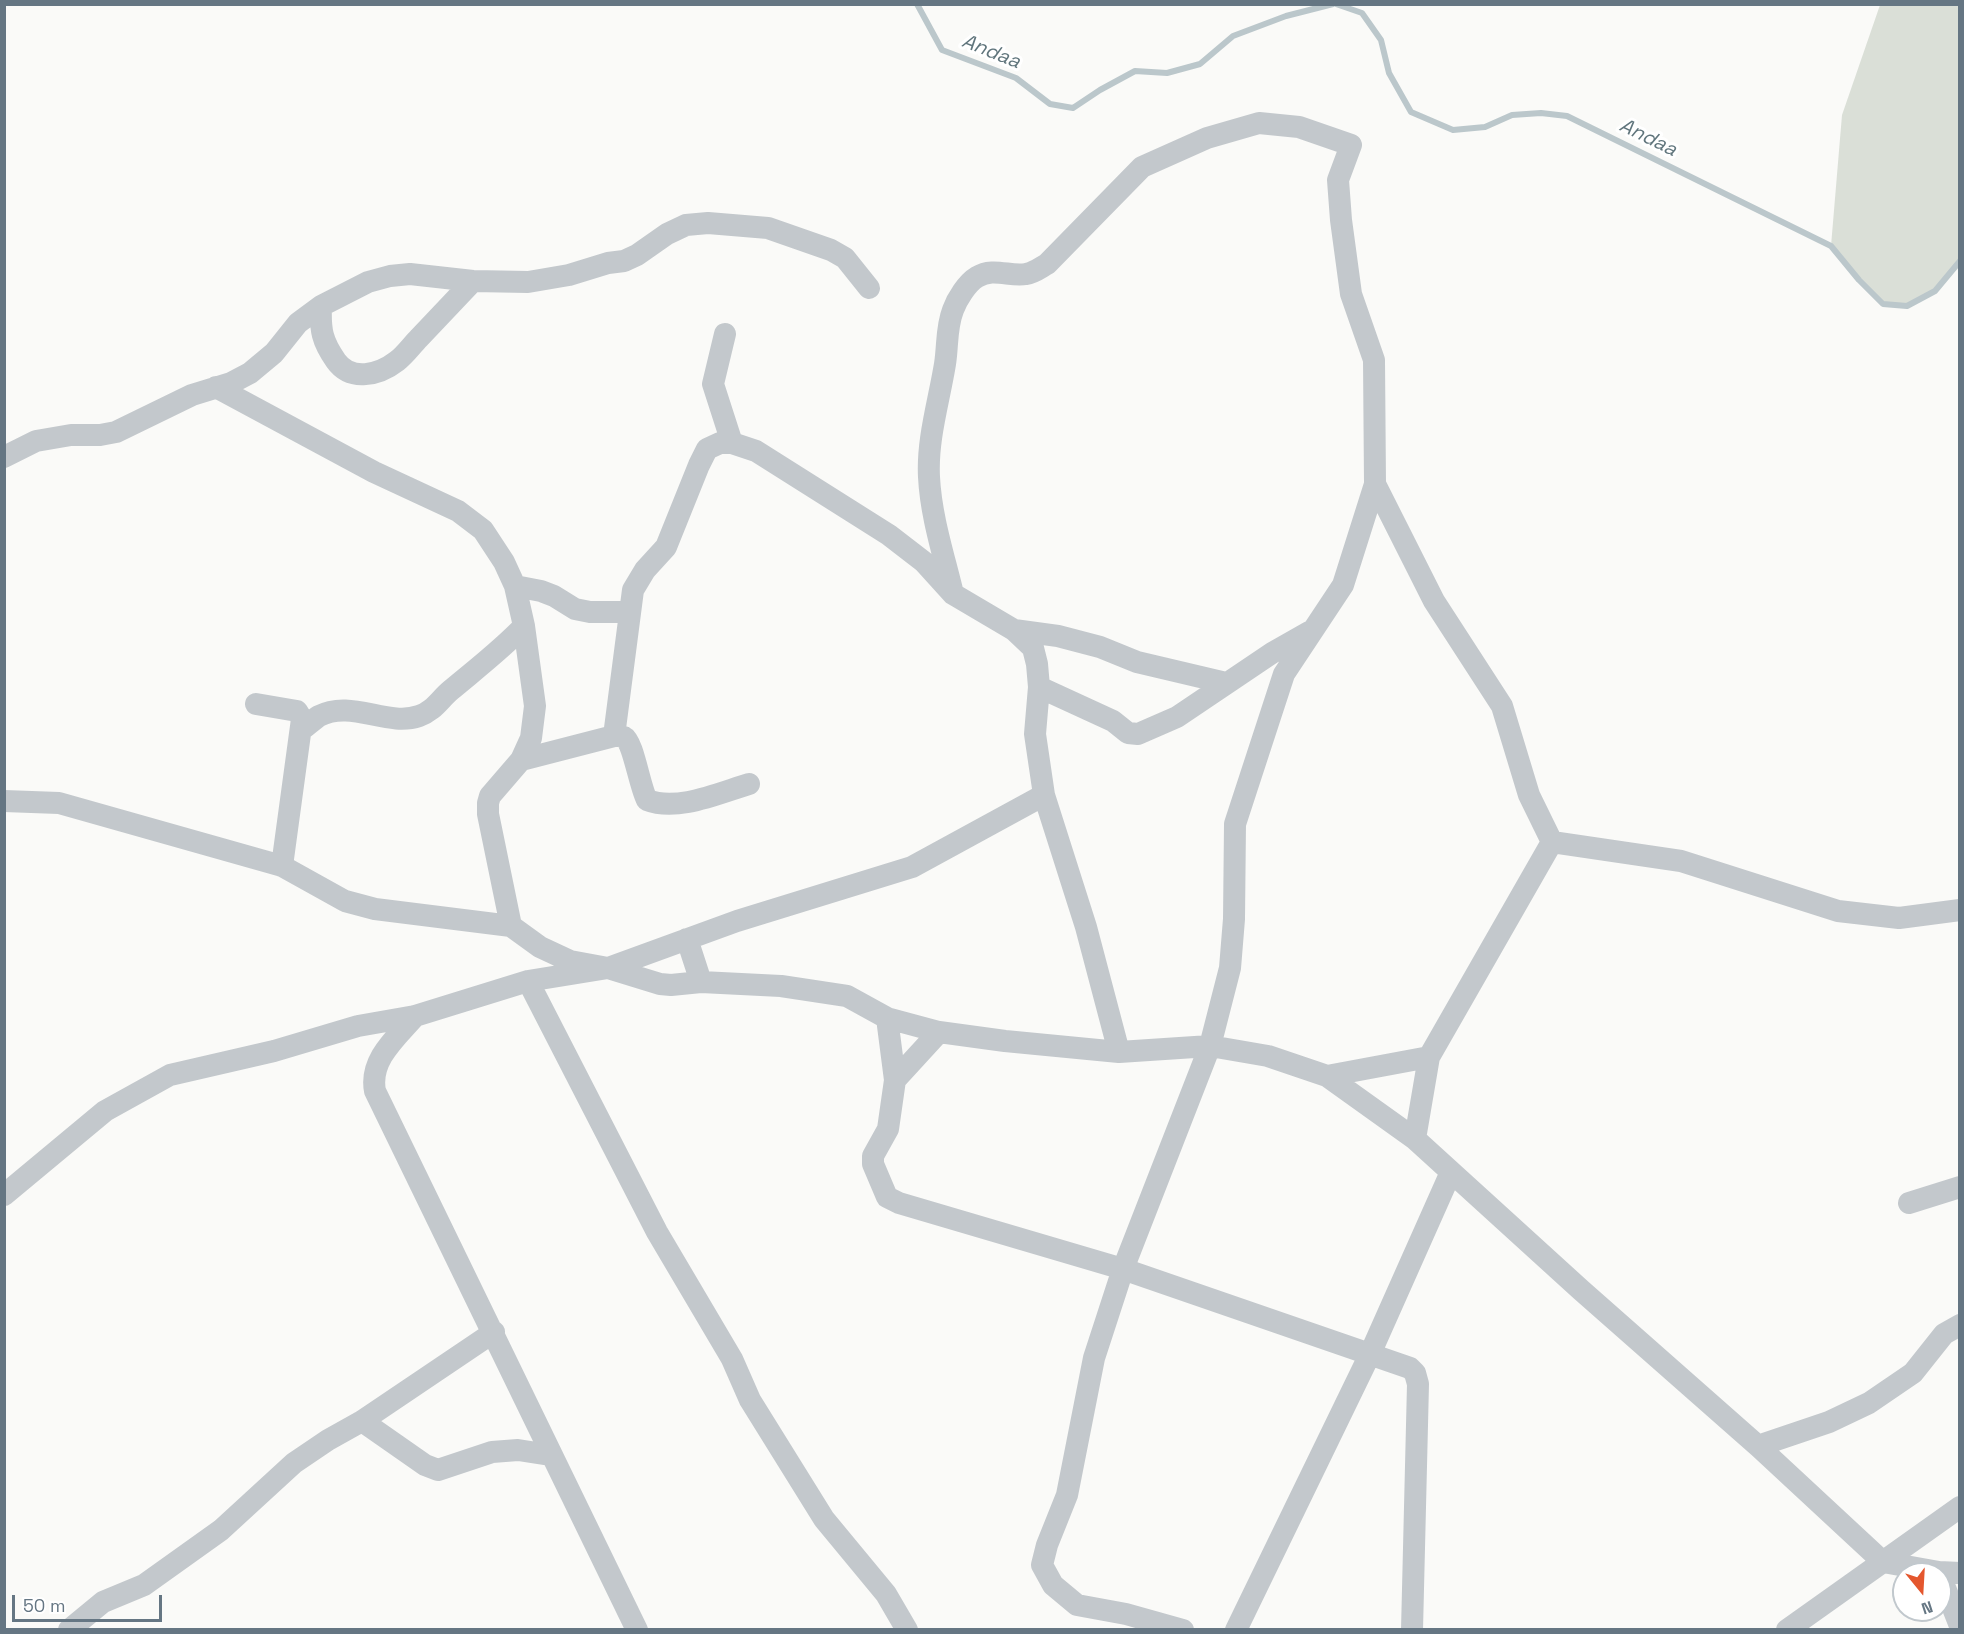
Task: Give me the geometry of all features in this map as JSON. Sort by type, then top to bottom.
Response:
[{"type":"street","points":[[953,594],[929,477],[933,426],[945,361],[947,328],[953,308],[963,291],[977,277],[995,272],[1025,275],[1047,264],[1142,167],[1207,138],[1259,123],[1299,127],[1351,145],[1338,180],[1351,294],[1374,360],[1375,484],[1343,585],[1284,674],[1234,824],[1234,919],[1230,968],[1210,1046],[1123,1269],[1094,1358],[1067,1495],[1047,1545],[1042,1565],[1053,1585],[1077,1605],[1126,1614],[1183,1629]]},
{"type":"street","points":[[4,457],[36,441],[71,435],[100,435],[116,432],[192,395],[231,383],[250,373],[274,353],[298,323],[321,306],[368,282],[390,276],[410,274],[473,281],[528,282],[624,261],[686,225],[708,223],[768,228],[831,250],[845,258],[869,288]]},
{"type":"street","points":[[321,306],[320,326],[326,346],[339,365],[352,375],[365,374],[380,370],[397,361],[473,281]]},
{"type":"street","points":[[725,334],[713,384],[732,443]]},
{"type":"street","points":[[216,387],[374,472],[458,511],[483,530],[504,562],[515,586],[524,626],[535,706],[531,738],[521,760],[490,796],[488,802],[488,814],[511,926]]},
{"type":"street","points":[[614,736],[633,590],[645,570],[666,547],[707,449],[720,443],[732,443],[756,451],[889,535],[924,562],[953,594],[1014,630],[1033,648],[1039,687],[1035,734],[1044,795],[1086,927],[1119,1052]]},
{"type":"street","points":[[1375,484],[1434,601],[1502,706],[1529,795],[1552,842]]},
{"type":"street","points":[[515,586],[547,593],[575,609],[590,612],[630,612]]},
{"type":"street","points":[[301,730],[320,716],[345,710],[398,718],[418,716],[435,708],[449,692],[489,661],[524,626]]},
{"type":"street","points":[[1014,630],[1058,636],[1100,647],[1137,662],[1226,682]]},
{"type":"street","points":[[1039,687],[1113,721],[1128,733],[1138,734],[1177,717],[1226,682],[1313,630]]},
{"type":"street","points":[[256,704],[297,711],[302,719],[282,866]]},
{"type":"street","points":[[521,760],[614,736],[623,736],[629,741],[641,790],[647,800],[658,805],[675,805],[749,784]]},
{"type":"street","points":[[4,1195],[105,1111],[170,1075],[274,1051],[358,1026],[415,1016],[528,981],[608,968],[837,889],[912,867],[1044,795]]},
{"type":"street","points":[[4,801],[60,803],[282,866],[345,901],[375,909],[511,926],[540,947],[570,961],[608,968],[660,984],[701,982],[782,986],[847,996],[887,1018],[939,1032],[1119,1052],[1210,1046],[1268,1056],[1327,1076],[1415,1139],[1581,1290],[1758,1446],[1883,1562],[1892,1564]]},
{"type":"street","points":[[1552,842],[1681,861],[1838,911],[1899,918],[1959,910]]},
{"type":"street","points":[[1415,1139],[1429,1057],[1552,842]]},
{"type":"street","points":[[687,939],[701,982]]},
{"type":"street","points":[[528,981],[657,1232],[732,1359],[750,1400],[824,1519],[886,1594],[907,1629]]},
{"type":"street","points":[[415,1016],[380,1056],[373,1080],[375,1091],[494,1332],[550,1455],[637,1629]]},
{"type":"street","points":[[887,1018],[895,1080],[888,1129],[873,1156],[880,1183],[887,1197],[898,1203],[1123,1269],[1410,1368],[1415,1373],[1418,1384],[1412,1629]]},
{"type":"street","points":[[358,1026],[380,1056]]},
{"type":"street","points":[[895,1080],[939,1032]]},
{"type":"street","points":[[1327,1076],[1429,1057]]},
{"type":"street","points":[[1236,1629],[1370,1354],[1451,1172]]},
{"type":"street","points":[[1909,1203],[1959,1187]]},
{"type":"street","points":[[1758,1446],[1829,1422],[1869,1403],[1913,1373],[1944,1334],[1959,1325]]},
{"type":"street","points":[[69,1629],[103,1602],[144,1585],[156,1577],[221,1530],[294,1463],[362,1421],[494,1332]]},
{"type":"street","points":[[362,1421],[425,1465],[438,1470],[492,1452],[518,1450],[550,1455]]},
{"type":"street","points":[[1787,1629],[1959,1507]]},
{"type":"street","points":[[1952,1600],[1959,1626]]},
{"type":"shaded area","points":[[1880,5],[1959,5],[1959,261],[1935,291],[1907,306],[1883,304],[1859,280],[1831,246],[1842,115]]},
{"type":"waterway","name":"Andaa","points":[[917,4],[942,50],[1016,78],[1050,104],[1073,108],[1135,71],[1167,73],[1200,64],[1233,36],[1286,16],[1333,4]]},
{"type":"waterway","name":"Andaa","points":[[1336,4],[1362,13],[1381,40],[1389,73],[1411,112],[1453,130],[1485,127],[1512,115],[1541,113],[1567,116],[1831,246],[1859,280],[1883,304],[1907,306],[1935,291],[1960,261]]}]
